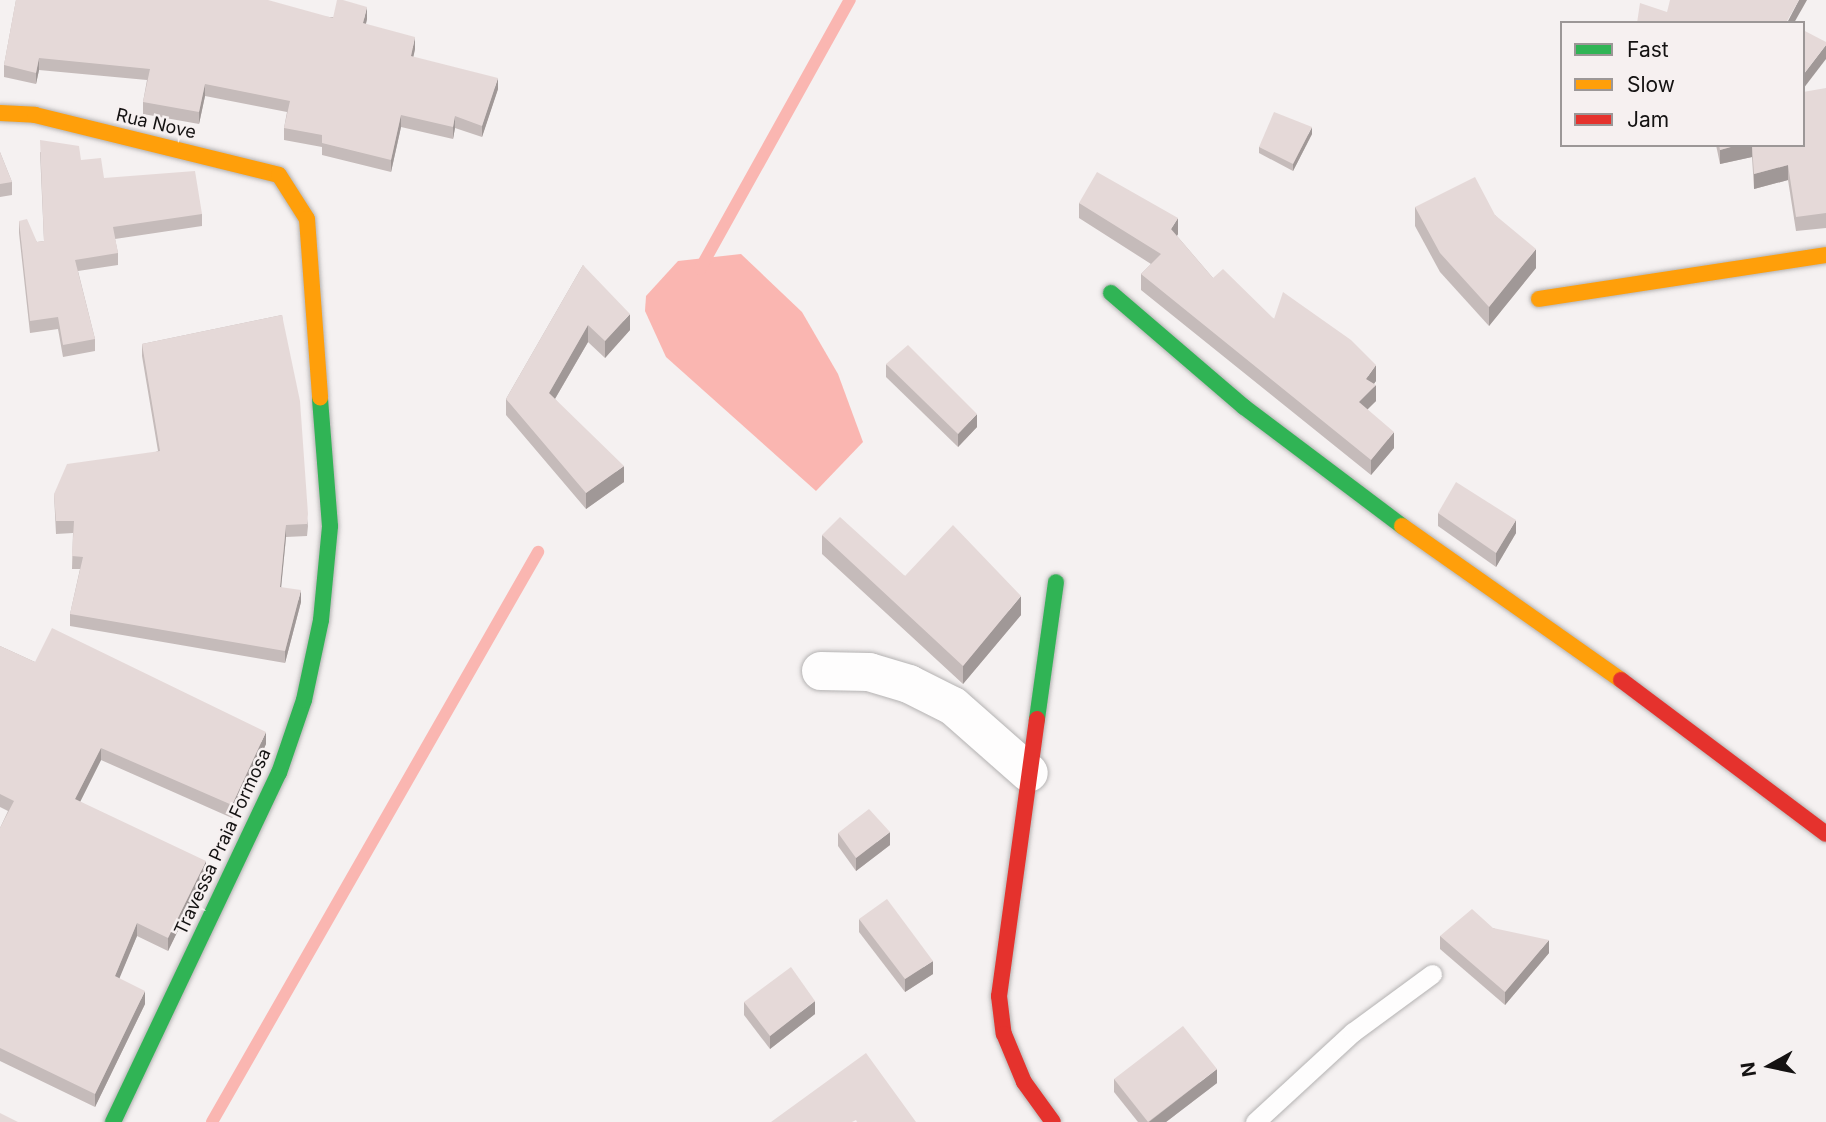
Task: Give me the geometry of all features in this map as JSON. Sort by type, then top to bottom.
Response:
[{"type":"street","name":"Rua Nove","points":[[0,113],[236,162],[279,175],[295,191]]},
{"type":"street","name":"Travessa Praia Formosa","points":[[113,1122],[279,773],[304,700],[321,620],[330,526],[307,219],[295,191]]},
{"type":"street","points":[[1539,299],[1826,255]]},
{"type":"street","points":[[1111,293],[1255,415],[1432,549],[1697,732],[1826,834]]},
{"type":"street","points":[[1054,1122],[1024,1082],[1004,1034],[999,996],[1056,582]]},
{"type":"street","points":[[821,671],[869,672],[909,684],[953,706],[1029,773]]},
{"type":"lane","points":[[1255,1122],[1353,1032],[1432,974]]},
{"type":"shaded area","points":[[741,254],[802,312],[838,374],[863,442],[816,491],[666,357],[645,311],[646,296],[678,261]]},
{"type":"building","points":[[16,0],[268,0],[333,18],[337,0],[343,0],[367,7],[363,23],[415,37],[411,56],[498,78],[482,126],[455,116],[453,127],[401,115],[391,160],[322,143],[322,135],[284,128],[290,101],[205,84],[199,112],[143,102],[150,69],[39,58],[36,73],[4,65]]},
{"type":"building","points":[[1670,0],[1799,0],[1787,21],[1637,21],[1640,3],[1667,12]]},
{"type":"building","points":[[1805,31],[1826,42],[1805,72]]},
{"type":"building","points":[[1826,88],[1826,213],[1796,217],[1788,165],[1754,174],[1752,147],[1805,147],[1805,92]]},
{"type":"building","points":[[1274,112],[1312,127],[1293,164],[1259,147]]},
{"type":"building","points":[[40,140],[79,146],[81,160],[101,158],[104,178],[195,171],[202,214],[113,227],[118,253],[75,260],[95,339],[63,345],[58,317],[30,321],[19,221],[27,219],[37,242],[44,241]]},
{"type":"building","points":[[0,152],[12,182],[0,184]]},
{"type":"building","points":[[1097,172],[1178,218],[1171,229],[1213,278],[1223,269],[1274,319],[1283,292],[1351,340],[1376,365],[1366,379],[1376,385],[1359,402],[1394,432],[1371,460],[1141,274],[1161,254],[1079,203]]},
{"type":"building","points":[[1475,177],[1495,215],[1536,249],[1489,307],[1440,253],[1415,207]]},
{"type":"building","points":[[583,265],[630,314],[605,341],[588,325],[549,393],[624,466],[586,493],[506,399]]},
{"type":"building","points":[[282,315],[300,401],[308,514],[307,524],[286,525],[280,587],[301,590],[285,651],[70,614],[83,557],[72,556],[74,521],[56,521],[54,494],[67,464],[160,451],[142,344]]},
{"type":"building","points":[[908,345],[977,414],[958,434],[886,364]]},
{"type":"building","points":[[1456,482],[1516,520],[1496,553],[1438,513]]},
{"type":"building","points":[[840,517],[905,576],[953,525],[1021,596],[963,666],[822,535]]},
{"type":"building","points":[[52,628],[266,732],[232,805],[101,748],[75,799],[206,861],[168,938],[137,923],[115,976],[145,991],[95,1094],[0,1048],[0,828],[14,801],[0,794],[0,646],[35,662]]},
{"type":"building","points":[[869,809],[890,832],[856,858],[838,833]]},
{"type":"building","points":[[887,899],[933,961],[905,979],[859,919]]},
{"type":"building","points":[[1472,909],[1493,928],[1549,940],[1505,992],[1440,936]]},
{"type":"building","points":[[791,967],[815,1001],[770,1036],[744,1002]]},
{"type":"building","points":[[1183,1026],[1217,1069],[1148,1122],[1114,1079]]},
{"type":"building","points":[[866,1053],[916,1122],[771,1122]]},
{"type":"building","points":[[0,1113],[18,1122],[0,1122]]},
{"type":"waterway","points":[[700,269],[850,0]]},
{"type":"waterway","points":[[212,1122],[538,552]]},
{"type":"traffic: fast","points":[[1111,293],[1244,407],[1402,526]]},
{"type":"traffic: fast","points":[[113,1122],[279,773],[304,700],[321,620],[330,526],[320,398]]},
{"type":"traffic: fast","points":[[1037,719],[1056,582]]},
{"type":"traffic: slow","points":[[0,113],[35,115],[279,175],[307,219],[320,398]]},
{"type":"traffic: slow","points":[[1539,299],[1826,255]]},
{"type":"traffic: slow","points":[[1402,526],[1621,680]]},
{"type":"traffic: jam","points":[[1621,680],[1826,834]]},
{"type":"traffic: jam","points":[[1037,719],[999,996],[1004,1034],[1024,1082],[1053,1122]]}]
